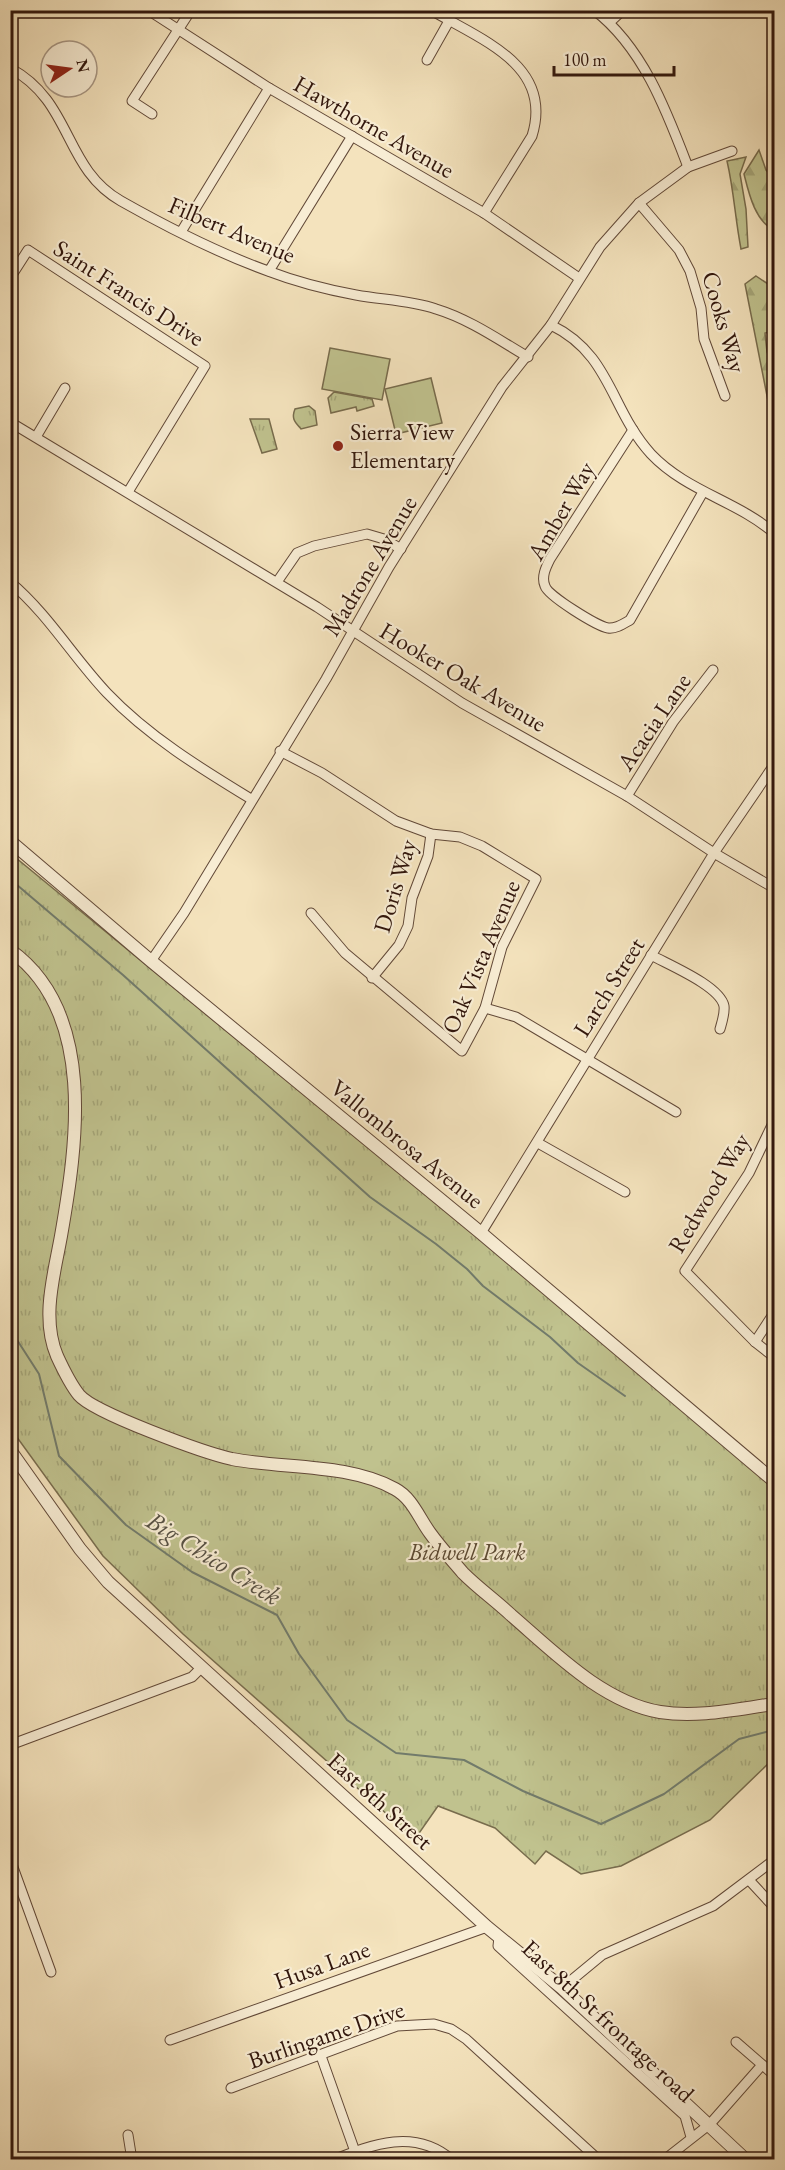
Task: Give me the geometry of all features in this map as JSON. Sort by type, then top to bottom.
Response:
[{"type":"street","name":"Hawthorne Avenue","points":[[148,10],[269,88],[484,213],[579,278]]},
{"type":"street","points":[[152,114],[132,101],[191,10]]},
{"type":"street","points":[[431,10],[511,58],[530,81],[535,93],[537,122],[532,136],[484,213]]},
{"type":"street","points":[[594,10],[610,22],[649,78],[669,118],[688,167]]},
{"type":"street","points":[[610,22],[623,10]]},
{"type":"street","points":[[427,60],[448,21]]},
{"type":"street","name":"Filbert Avenue","points":[[11,68],[27,77],[46,96],[88,173],[100,187],[181,232],[269,271],[355,295],[409,301],[437,309],[464,320],[528,357]]},
{"type":"street","points":[[181,232],[269,88]]},
{"type":"street","points":[[269,271],[352,136]]},
{"type":"street","name":"Madrone Avenue","points":[[151,961],[184,913],[401,549],[502,387],[551,325],[600,247],[639,203],[688,167],[732,151]]},
{"type":"street","name":"Cooks Way","points":[[639,203],[679,250],[690,270],[701,308],[704,339],[725,396]]},
{"type":"street","name":"Saint Francis Drive","points":[[10,278],[28,250],[205,366],[128,492]]},
{"type":"street","points":[[551,325],[589,351],[633,430],[665,467],[703,492],[732,504],[757,519],[774,533]]},
{"type":"street","points":[[36,437],[65,388]]},
{"type":"street","name":"Hooker Oak Avenue","points":[[10,422],[277,582],[462,703],[627,796],[714,853],[774,888]]},
{"type":"street","name":"Amber Way","points":[[633,430],[550,559],[544,573],[544,586],[551,596],[604,628],[621,625],[630,620],[703,492]]},
{"type":"street","points":[[277,582],[297,552],[314,546],[367,534],[384,539],[401,549]]},
{"type":"street","points":[[10,582],[44,615],[107,693],[175,751],[251,799]]},
{"type":"street","name":"Acacia Lane","points":[[627,796],[673,722],[713,670]]},
{"type":"street","name":"Oak Vista Avenue","points":[[280,751],[322,772],[396,821],[431,834],[460,837],[482,846],[536,879],[502,947],[484,1008],[462,1051],[372,978]]},
{"type":"street","name":"Larch Street","points":[[481,1233],[714,853],[774,765]]},
{"type":"street","name":"Doris Way","points":[[372,978],[399,945],[408,926],[412,898],[428,856],[431,834]]},
{"type":"street","name":"Vallombrosa Avenue","points":[[10,841],[151,961],[481,1233],[774,1481]]},
{"type":"street","points":[[311,913],[345,953],[372,978]]},
{"type":"street","points":[[10,950],[27,961],[54,998],[70,1053],[74,1090],[71,1170],[48,1318],[57,1354],[80,1398],[141,1429],[230,1458],[323,1470],[374,1480],[397,1490],[411,1502],[430,1533],[464,1574],[567,1663],[615,1695],[657,1711],[698,1715],[774,1704]]},
{"type":"street","points":[[651,955],[705,984],[719,995],[724,1006],[720,1029]]},
{"type":"street","points":[[484,1008],[516,1017],[586,1061],[676,1112]]},
{"type":"street","name":"Redwood Way","points":[[774,1122],[749,1173],[685,1271],[755,1342],[774,1357]]},
{"type":"street","points":[[538,1143],[625,1192]]},
{"type":"street","points":[[755,1342],[774,1313]]},
{"type":"street","name":"East 8th Street","points":[[10,1450],[80,1549],[108,1582],[487,1927],[562,1988],[746,2160]]},
{"type":"street","points":[[10,1744],[192,1677],[202,1667]]},
{"type":"street","points":[[10,1859],[51,1972]]},
{"type":"street","points":[[562,1988],[602,1955],[696,1914],[749,1880],[774,1860]]},
{"type":"street","points":[[749,1880],[774,1907]]},
{"type":"street","name":"Husa Lane","points":[[170,2040],[487,1927]]},
{"type":"street","name":"East 8th St frontage road","points":[[499,1936],[498,1946],[685,2116],[690,2137]]},
{"type":"street","name":"Burlingame Drive","points":[[231,2088],[397,2026],[434,2024],[451,2029],[482,2052],[599,2160]]},
{"type":"street","points":[[736,2042],[774,2075]]},
{"type":"street","points":[[321,2056],[357,2155]]},
{"type":"street","points":[[664,2160],[690,2137],[710,2124],[762,2065]]},
{"type":"street","points":[[128,2135],[132,2160]]},
{"type":"street","points":[[333,2160],[357,2155],[402,2140],[431,2146],[452,2160]]},
{"type":"street","points":[[10,2155],[22,2159]]},
{"type":"green space","points":[[759,150],[766,170],[774,179],[774,230],[767,226],[757,214],[744,174]]},
{"type":"green space","points":[[746,157],[740,174],[746,209],[748,247],[741,249],[727,161]]},
{"type":"green space","points":[[756,276],[774,288],[774,331],[765,333],[767,352],[774,367],[774,419],[769,406],[745,284]]},
{"type":"green space","points":[[330,348],[390,359],[382,400],[322,389]]},
{"type":"green space","points":[[431,378],[442,423],[396,434],[385,389]]},
{"type":"green space","points":[[334,392],[372,399],[374,406],[357,411],[356,407],[331,413],[328,398]]},
{"type":"green space","points":[[309,406],[315,411],[317,425],[301,429],[295,422],[295,409]]},
{"type":"green space","points":[[250,419],[269,419],[277,449],[262,453]]},
{"type":"green space","name":"Bidwell Park","points":[[10,853],[774,1481],[774,1758],[710,1820],[621,1866],[581,1874],[546,1851],[535,1864],[495,1828],[438,1806],[415,1839],[183,1634],[103,1556],[11,1429]]},
{"type":"waterway","points":[[10,879],[123,975],[370,1197],[436,1244],[467,1269],[483,1286],[550,1337],[578,1363],[625,1396]]},
{"type":"waterway","name":"Big Chico Creek","points":[[10,1329],[39,1374],[59,1456],[126,1525],[192,1572],[277,1615],[299,1654],[347,1720],[396,1753],[464,1760],[523,1791],[601,1824],[664,1794],[739,1739],[774,1730]]},
{"type":"place","name":"Sierra View Elementary","points":[[338,446]]}]
